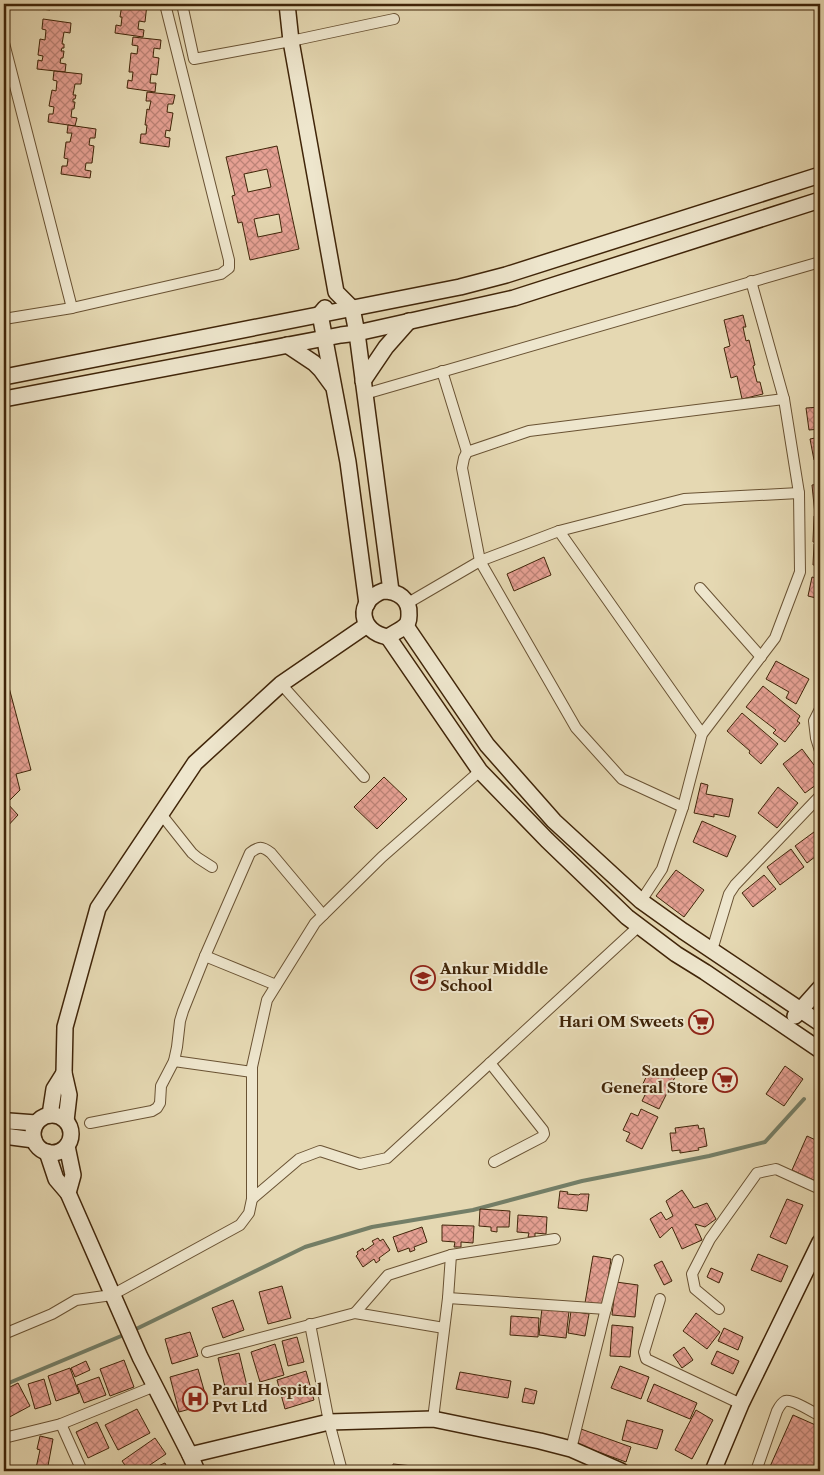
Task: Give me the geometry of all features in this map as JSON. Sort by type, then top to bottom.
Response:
[{"type":"street","points":[[4,318],[72,308],[221,274],[228,268],[229,260],[165,4]]},
{"type":"street","points":[[182,4],[194,59],[394,19]]},
{"type":"street","points":[[287,4],[291,41],[336,292],[352,308],[357,333],[390,592]]},
{"type":"street","points":[[4,43],[72,308]]},
{"type":"street","points":[[4,377],[460,288],[820,175]]},
{"type":"street","points":[[4,398],[357,333],[514,298],[820,200]]},
{"type":"street","points":[[605,244],[612,267]]},
{"type":"street","points":[[364,387],[442,371],[820,262]]},
{"type":"street","points":[[641,901],[662,869],[683,807],[702,734],[775,638],[800,572],[799,493],[784,399],[751,281]]},
{"type":"street","points":[[460,288],[463,309]]},
{"type":"street","points":[[336,292],[320,314],[348,462],[366,604],[364,611],[367,626],[372,632],[388,637],[480,772],[546,840],[627,917],[676,954],[820,1050]]},
{"type":"street","points":[[364,387],[386,347],[409,321]]},
{"type":"street","points":[[287,345],[314,363],[335,390]]},
{"type":"street","points":[[442,371],[468,452]]},
{"type":"street","points":[[683,807],[622,779],[576,728],[480,562],[462,468],[464,458],[468,452],[529,431],[784,399]]},
{"type":"street","points":[[408,603],[480,562],[559,531],[684,499],[799,493]]},
{"type":"street","points":[[559,531],[702,734]]},
{"type":"street","points":[[700,588],[761,657]]},
{"type":"street","points":[[366,604],[376,594],[383,591],[397,594],[408,603],[409,618],[406,626],[388,637]]},
{"type":"street","points":[[66,1121],[68,1095],[64,1073],[65,1027],[98,908],[195,764],[281,684],[367,626]]},
{"type":"street","points":[[406,626],[487,745],[554,821],[641,901],[820,1023]]},
{"type":"street","points":[[281,684],[364,777]]},
{"type":"street","points":[[820,709],[814,721],[820,751]]},
{"type":"street","points":[[4,1334],[52,1314],[76,1300],[112,1295],[240,1225],[249,1214],[252,1199],[252,1072],[267,1000],[314,923],[382,856],[480,772]]},
{"type":"street","points":[[712,950],[729,894],[735,885],[820,796]]},
{"type":"street","points":[[161,814],[192,853],[212,867]]},
{"type":"street","points":[[90,1123],[152,1111],[160,1103],[161,1086],[174,1061],[180,1021],[205,956],[250,853],[258,847],[263,847],[271,853],[323,915]]},
{"type":"street","points":[[252,1199],[299,1159],[320,1151],[360,1164],[387,1158],[638,926]]},
{"type":"street","points":[[205,956],[276,985]]},
{"type":"street","points":[[785,1026],[820,988]]},
{"type":"street","points":[[174,1061],[252,1072]]},
{"type":"street","points":[[490,1063],[543,1130],[544,1134],[542,1138],[494,1162]]},
{"type":"street","points":[[50,1115],[54,1089],[64,1073]]},
{"type":"street","points":[[50,1115],[58,1116],[66,1121],[70,1127],[71,1134],[67,1146],[57,1152],[47,1152],[38,1146],[34,1140],[33,1131],[36,1123],[42,1117],[50,1115]]},
{"type":"street","points":[[4,1123],[9,1121],[36,1123]]},
{"type":"street","points":[[4,1136],[34,1140]]},
{"type":"street","points":[[67,1146],[72,1175],[68,1193]]},
{"type":"street","points":[[47,1152],[56,1180],[68,1193],[140,1357],[197,1471]]},
{"type":"street","points":[[719,1309],[695,1289],[692,1274],[710,1239],[757,1173],[776,1169],[820,1189]]},
{"type":"street","points":[[354,1312],[388,1275],[451,1255],[555,1238]]},
{"type":"street","points":[[713,1471],[741,1404],[816,1263],[820,1242]]},
{"type":"street","points":[[432,1418],[448,1298],[451,1255]]},
{"type":"street","points":[[571,1450],[618,1260]]},
{"type":"street","points":[[448,1298],[606,1309]]},
{"type":"street","points":[[660,1299],[644,1352],[646,1359],[741,1404]]},
{"type":"street","points":[[207,1352],[354,1312],[444,1328]]},
{"type":"street","points":[[310,1324],[329,1422],[342,1471]]},
{"type":"street","points":[[4,1438],[61,1424],[155,1386]]},
{"type":"street","points":[[756,1471],[780,1404],[792,1401],[820,1416]]},
{"type":"street","points":[[190,1454],[329,1422],[432,1418],[540,1441],[571,1450],[621,1471]]},
{"type":"street","points":[[61,1424],[82,1471]]},
{"type":"building","points":[[22,4],[51,4],[50,10],[22,7]]},
{"type":"building","points":[[122,4],[147,4],[145,22],[139,21],[138,29],[144,30],[143,37],[115,33],[116,25],[121,26]]},
{"type":"building","points":[[43,19],[71,23],[70,33],[64,32],[62,44],[64,44],[64,48],[61,51],[64,51],[60,63],[66,64],[65,72],[37,69],[38,60],[42,61],[43,56],[38,55],[40,39],[45,40],[46,30],[42,29]]},
{"type":"building","points":[[133,37],[161,40],[160,49],[154,48],[153,57],[159,58],[157,75],[151,74],[150,83],[156,83],[155,92],[127,88],[128,80],[132,81],[133,72],[129,72],[131,53],[137,54],[138,46],[132,45]]},
{"type":"building","points":[[54,71],[82,74],[81,84],[75,84],[73,95],[76,95],[75,99],[73,99],[73,102],[75,102],[71,117],[77,118],[75,126],[48,122],[49,114],[53,114],[54,107],[49,106],[52,90],[56,91],[57,81],[53,80]]},
{"type":"building","points":[[147,92],[175,95],[173,104],[168,104],[167,112],[173,113],[170,131],[166,130],[165,137],[170,138],[169,147],[140,143],[141,134],[146,134],[147,109],[149,110],[151,101],[146,101]]},
{"type":"building","points":[[68,125],[96,129],[95,138],[90,138],[89,145],[94,146],[92,163],[86,163],[85,170],[91,171],[90,178],[61,174],[62,166],[67,166],[68,159],[64,158],[66,142],[70,142],[72,133],[67,133]]},
{"type":"building","points":[[277,146],[299,249],[250,260],[242,222],[238,223],[232,196],[235,195],[226,157]],"holes":[[[267,169],[271,187],[248,192],[244,174]],[[279,214],[282,232],[258,237],[254,219]]]},
{"type":"building","points":[[743,315],[746,327],[743,327],[746,341],[749,340],[757,382],[760,382],[763,394],[742,399],[737,376],[731,378],[724,348],[730,346],[724,320]]},
{"type":"building","points":[[820,407],[820,429],[809,430],[806,408]]},
{"type":"building","points":[[820,437],[820,459],[814,460],[810,439]]},
{"type":"building","points":[[816,461],[820,461],[820,481],[818,481]]},
{"type":"building","points":[[820,484],[820,514],[815,515],[812,485]]},
{"type":"building","points":[[814,516],[820,516],[820,542],[813,542]]},
{"type":"building","points":[[814,544],[820,545],[820,565],[813,565]]},
{"type":"building","points":[[544,557],[551,575],[514,591],[507,574]]},
{"type":"building","points":[[812,577],[820,579],[820,596],[817,595],[816,598],[808,596]]},
{"type":"building","points":[[776,661],[809,679],[796,704],[786,698],[789,692],[766,679]]},
{"type":"building","points":[[7,680],[31,770],[16,774],[20,790],[7,803],[18,815],[4,830],[4,681]]},
{"type":"building","points":[[763,686],[800,716],[797,721],[800,723],[785,742],[773,733],[776,730],[746,707]]},
{"type":"building","points":[[742,713],[778,744],[761,764],[749,753],[750,751],[727,731]]},
{"type":"building","points":[[802,749],[820,773],[820,782],[805,793],[783,764]]},
{"type":"building","points":[[384,777],[407,799],[377,829],[354,807]]},
{"type":"building","points":[[701,783],[708,785],[706,794],[733,799],[729,817],[714,814],[714,817],[694,813]]},
{"type":"building","points":[[778,787],[798,803],[777,828],[758,813]]},
{"type":"building","points":[[702,821],[736,836],[727,857],[693,842]]},
{"type":"building","points":[[818,829],[820,832],[820,853],[807,863],[795,846]]},
{"type":"building","points":[[791,849],[804,867],[780,885],[767,867]]},
{"type":"building","points":[[676,870],[704,890],[684,917],[656,896]]},
{"type":"building","points":[[764,875],[776,889],[753,907],[742,893]]},
{"type":"building","points":[[785,1066],[803,1079],[784,1106],[766,1094]]},
{"type":"building","points":[[658,1069],[675,1077],[659,1109],[642,1101],[646,1093],[640,1090],[648,1073],[655,1076]]},
{"type":"building","points":[[641,1109],[658,1117],[642,1149],[626,1141],[630,1133],[623,1130],[631,1113],[638,1116]]},
{"type":"building","points":[[698,1125],[699,1129],[704,1128],[707,1146],[698,1148],[699,1150],[680,1153],[680,1150],[672,1151],[670,1133],[676,1133],[675,1128]]},
{"type":"building","points":[[807,1136],[820,1142],[820,1183],[792,1170]]},
{"type":"building","points":[[682,1190],[694,1208],[707,1203],[716,1219],[705,1227],[695,1224],[702,1240],[682,1249],[672,1227],[660,1238],[650,1219],[661,1212],[666,1220],[673,1216],[666,1201]]},
{"type":"building","points":[[560,1191],[568,1192],[567,1194],[589,1194],[587,1211],[558,1208]]},
{"type":"building","points":[[787,1199],[803,1205],[786,1244],[770,1237]]},
{"type":"building","points":[[480,1209],[510,1211],[509,1227],[497,1227],[497,1232],[491,1231],[491,1227],[479,1226]]},
{"type":"building","points":[[518,1215],[547,1217],[546,1234],[535,1233],[535,1237],[528,1237],[529,1233],[517,1232]]},
{"type":"building","points":[[442,1225],[474,1226],[473,1243],[461,1242],[461,1247],[454,1247],[455,1242],[442,1241]]},
{"type":"building","points":[[422,1227],[427,1242],[414,1247],[415,1250],[410,1252],[409,1248],[398,1252],[393,1237]]},
{"type":"building","points":[[378,1238],[380,1241],[383,1239],[390,1250],[379,1258],[380,1260],[376,1263],[374,1259],[363,1267],[356,1256],[357,1252],[363,1248],[364,1251],[374,1244],[372,1241]]},
{"type":"building","points":[[758,1254],[788,1266],[781,1282],[751,1270]]},
{"type":"building","points":[[593,1256],[611,1259],[604,1306],[585,1303]]},
{"type":"building","points":[[662,1261],[672,1281],[664,1285],[654,1265]]},
{"type":"building","points":[[711,1268],[723,1273],[719,1283],[707,1277]]},
{"type":"building","points":[[616,1282],[638,1285],[635,1317],[612,1315]]},
{"type":"building","points":[[282,1286],[291,1318],[268,1324],[259,1292]]},
{"type":"building","points":[[233,1300],[244,1330],[223,1338],[212,1308]]},
{"type":"building","points":[[542,1308],[569,1311],[566,1338],[539,1335]]},
{"type":"building","points":[[571,1311],[589,1314],[585,1336],[568,1333]]},
{"type":"building","points":[[696,1313],[720,1332],[707,1349],[683,1331]]},
{"type":"building","points":[[511,1316],[539,1318],[538,1337],[510,1335]]},
{"type":"building","points":[[612,1325],[633,1327],[630,1357],[610,1356]]},
{"type":"building","points":[[724,1328],[743,1337],[738,1350],[718,1341]]},
{"type":"building","points":[[190,1332],[198,1356],[172,1364],[165,1339]]},
{"type":"building","points":[[297,1337],[304,1362],[288,1366],[282,1341]]},
{"type":"building","points":[[275,1344],[284,1375],[260,1382],[251,1352]]},
{"type":"building","points":[[684,1347],[693,1360],[682,1368],[673,1355]]},
{"type":"building","points":[[717,1351],[739,1361],[733,1374],[711,1364]]},
{"type":"building","points":[[239,1353],[247,1386],[226,1391],[218,1358]]},
{"type":"building","points":[[124,1360],[134,1387],[110,1396],[100,1369]]},
{"type":"building","points":[[86,1361],[90,1370],[75,1377],[71,1368]]},
{"type":"building","points":[[620,1366],[649,1377],[641,1399],[611,1388]]},
{"type":"building","points":[[70,1368],[79,1393],[56,1401],[48,1376]]},
{"type":"building","points":[[198,1369],[208,1404],[179,1412],[170,1377]]},
{"type":"building","points":[[306,1371],[314,1400],[285,1409],[277,1380]]},
{"type":"building","points":[[460,1372],[511,1381],[508,1398],[456,1389]]},
{"type":"building","points":[[99,1377],[106,1395],[84,1403],[77,1385]]},
{"type":"building","points":[[44,1379],[51,1404],[35,1409],[28,1384]]},
{"type":"building","points":[[18,1383],[30,1406],[4,1420],[4,1390]]},
{"type":"building","points":[[654,1384],[697,1403],[690,1419],[647,1401]]},
{"type":"building","points":[[525,1388],[537,1391],[534,1404],[522,1402]]},
{"type":"building","points":[[137,1409],[150,1433],[118,1450],[105,1425]]},
{"type":"building","points":[[696,1410],[713,1420],[692,1459],[675,1450]]},
{"type":"building","points":[[793,1415],[820,1427],[820,1465],[817,1471],[768,1471]]},
{"type":"building","points":[[627,1420],[663,1430],[657,1449],[622,1440]]},
{"type":"building","points":[[97,1422],[109,1448],[88,1458],[76,1432]]},
{"type":"building","points":[[581,1429],[631,1447],[626,1462],[576,1444]]},
{"type":"building","points":[[40,1436],[53,1439],[47,1471],[33,1471],[36,1468],[40,1450],[37,1449]]},
{"type":"building","points":[[155,1438],[166,1454],[141,1471],[129,1471],[122,1461]]},
{"type":"building","points":[[165,1463],[169,1471],[147,1471]]},
{"type":"building","points":[[393,1464],[433,1468],[432,1471],[392,1471]]},
{"type":"building","points":[[439,1467],[477,1471],[438,1471]]},
{"type":"waterway","points":[[132,1331],[305,1247],[372,1227],[473,1210],[582,1181],[709,1156],[765,1142],[804,1099]]},
{"type":"waterway","points":[[4,1385],[126,1334]]},
{"type":"place","name":"Ankur Middle School","points":[[423,978]]},
{"type":"place","name":"Hari OM Sweets","points":[[701,1022]]},
{"type":"place","name":"Sandeep General Store","points":[[725,1080]]},
{"type":"place","name":"Parul Hospital Pvt Ltd","points":[[195,1399]]}]
